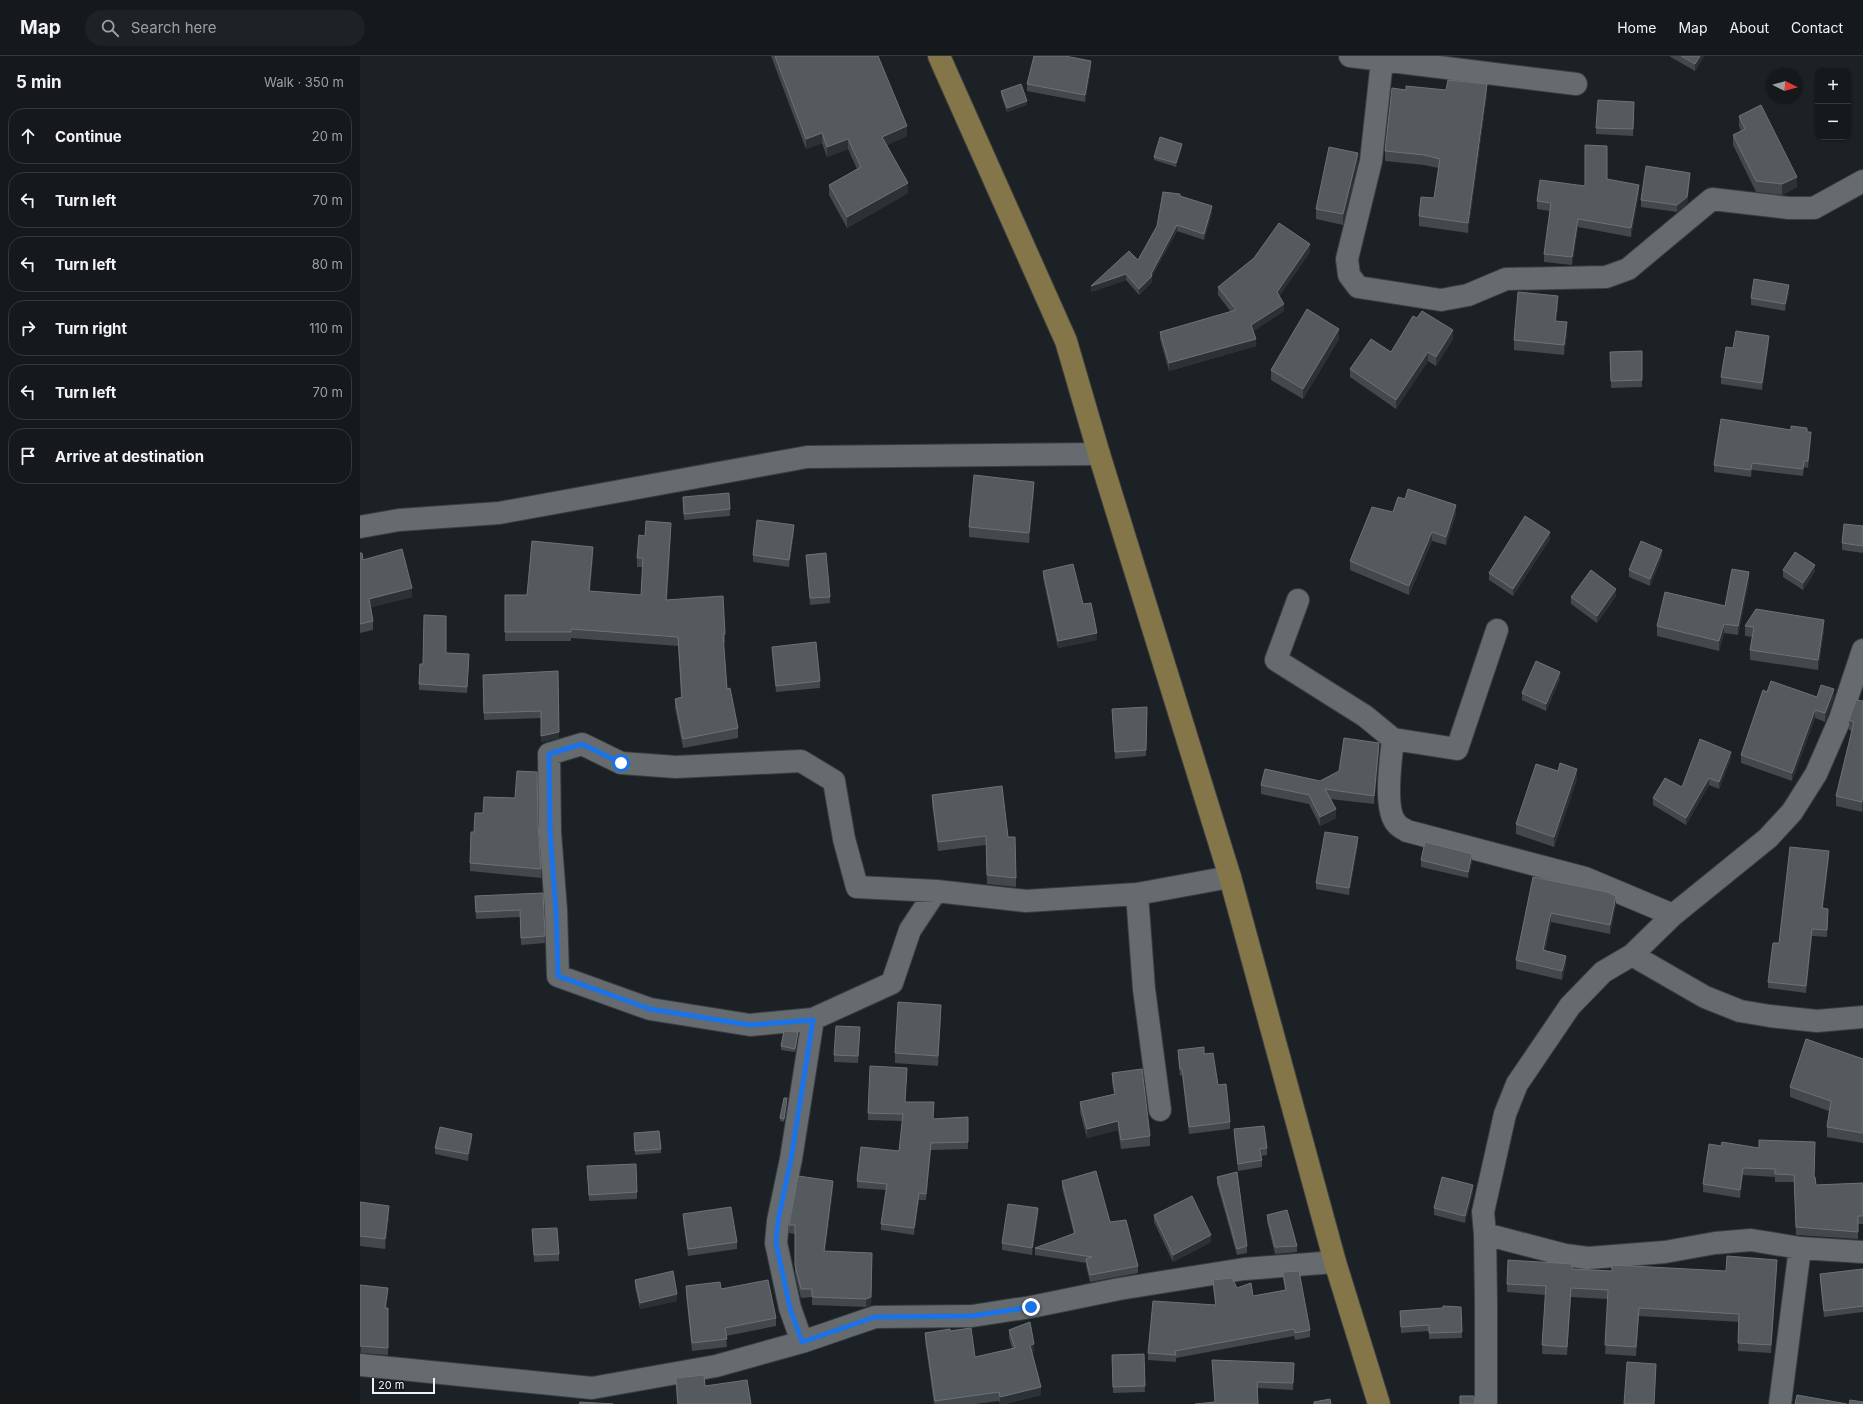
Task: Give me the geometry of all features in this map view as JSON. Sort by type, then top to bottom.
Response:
[{"type":"main road","points":[[939,56],[1066,340],[1098,454],[1230,877],[1335,1262],[1378,1404]]},
{"type":"street","points":[[1350,56],[1382,61],[1412,60],[1576,84]]},
{"type":"street","points":[[1382,61],[1371,161],[1347,260],[1349,274],[1358,287],[1441,300],[1468,295],[1506,279],[1606,276],[1628,269],[1712,199],[1789,208],[1814,208],[1863,181]]},
{"type":"street","points":[[360,527],[399,520],[499,513],[807,457],[1098,454]]},
{"type":"street","points":[[1298,600],[1276,660],[1365,716],[1393,739],[1457,749],[1497,630]]},
{"type":"street","points":[[1486,1404],[1485,1234],[1482,1212],[1505,1114],[1517,1084],[1570,1006],[1603,972],[1632,955],[1673,915],[1768,838],[1792,812],[1816,774],[1840,719],[1863,650]]},
{"type":"street","points":[[1393,739],[1389,787],[1390,810],[1396,824],[1407,831],[1585,878],[1673,915]]},
{"type":"street","points":[[936,891],[910,930],[892,983],[813,1020],[750,1025],[650,1009],[558,976],[556,910],[550,832],[549,754],[582,744],[621,763],[676,767],[801,761],[834,781],[844,839],[857,887],[936,891],[1026,901],[1137,894],[1230,877]]},
{"type":"street","points":[[1137,894],[1144,989],[1160,1110]]},
{"type":"street","points":[[1632,955],[1705,997],[1740,1011],[1817,1021],[1863,1017]]},
{"type":"street","points":[[802,1342],[790,1308],[776,1243],[778,1221],[791,1159],[813,1020]]},
{"type":"street","points":[[1485,1234],[1566,1255],[1588,1258],[1665,1252],[1715,1243],[1751,1240],[1800,1248],[1863,1252]]},
{"type":"street","points":[[1780,1404],[1800,1248]]},
{"type":"street","points":[[360,1365],[592,1388],[716,1366],[802,1342],[875,1317],[972,1316],[1031,1307],[1120,1289],[1244,1270],[1335,1262]]},
{"type":"building","points":[[775,56],[878,56],[907,126],[882,137],[908,183],[847,217],[829,185],[861,167],[848,139],[827,147],[822,133],[806,139]]},
{"type":"building","points":[[1034,56],[1065,56],[1091,61],[1085,95],[1027,84]]},
{"type":"building","points":[[1681,56],[1700,56],[1695,64]]},
{"type":"building","points":[[1448,80],[1487,84],[1468,223],[1419,216],[1421,197],[1434,198],[1440,159],[1424,155],[1385,151],[1392,88],[1406,90],[1406,86],[1446,90]]},
{"type":"building","points":[[1021,84],[1027,101],[1007,108],[1001,91]]},
{"type":"building","points":[[1598,100],[1634,102],[1633,129],[1596,128]]},
{"type":"building","points":[[1761,105],[1797,177],[1782,184],[1756,181],[1733,135],[1745,129],[1739,116]]},
{"type":"building","points":[[1160,137],[1182,144],[1176,163],[1154,157]]},
{"type":"building","points":[[1585,145],[1607,146],[1607,179],[1639,185],[1631,228],[1578,219],[1572,257],[1544,254],[1551,203],[1537,201],[1540,180],[1585,186]]},
{"type":"building","points":[[1329,147],[1358,153],[1343,214],[1316,209]]},
{"type":"building","points":[[1646,166],[1690,173],[1687,197],[1677,205],[1641,200]]},
{"type":"building","points":[[1163,192],[1180,194],[1180,196],[1212,206],[1204,234],[1177,225],[1151,274],[1152,276],[1139,289],[1126,274],[1091,286],[1129,251],[1138,260],[1157,226]]},
{"type":"building","points":[[1279,223],[1310,244],[1277,292],[1284,304],[1251,325],[1256,339],[1169,363],[1160,332],[1236,310],[1218,287],[1254,258]]},
{"type":"building","points":[[1754,279],[1789,285],[1785,304],[1751,298]]},
{"type":"building","points":[[1518,292],[1558,296],[1555,321],[1567,322],[1564,345],[1514,340]]},
{"type":"building","points":[[1307,309],[1339,329],[1303,389],[1271,370]]},
{"type":"building","points":[[1422,311],[1453,330],[1436,357],[1428,352],[1396,400],[1350,369],[1371,339],[1391,352],[1413,316],[1417,318]]},
{"type":"building","points":[[1736,331],[1769,336],[1762,383],[1721,377],[1726,347],[1733,348]]},
{"type":"building","points":[[1642,351],[1642,380],[1611,381],[1610,352]]},
{"type":"building","points":[[1721,419],[1791,430],[1791,426],[1807,428],[1807,432],[1811,432],[1808,461],[1804,461],[1803,469],[1752,463],[1751,470],[1714,465]]},
{"type":"building","points":[[974,475],[1034,482],[1029,533],[969,527]]},
{"type":"building","points":[[1408,489],[1456,505],[1446,537],[1432,532],[1409,586],[1350,561],[1372,507],[1393,512],[1398,497],[1405,499]]},
{"type":"building","points":[[729,493],[730,509],[684,514],[683,497]]},
{"type":"building","points":[[1525,516],[1550,532],[1513,589],[1489,573]]},
{"type":"building","points":[[757,520],[794,525],[789,560],[753,555]]},
{"type":"building","points":[[646,521],[671,523],[666,600],[723,596],[725,634],[723,634],[727,689],[730,688],[738,728],[683,739],[675,699],[682,697],[678,637],[571,629],[571,632],[505,632],[505,595],[527,595],[532,541],[593,547],[589,591],[641,595],[643,558],[637,558],[639,535],[645,536]]},
{"type":"building","points":[[1844,524],[1863,526],[1863,546],[1842,543]]},
{"type":"building","points":[[1641,541],[1662,550],[1650,579],[1629,570]]},
{"type":"building","points":[[402,549],[412,588],[369,599],[373,621],[360,624],[360,553],[362,553],[363,560]]},
{"type":"building","points":[[1795,552],[1815,565],[1803,583],[1783,570]]},
{"type":"building","points":[[826,553],[830,597],[810,598],[806,555]]},
{"type":"building","points":[[1073,564],[1083,604],[1091,603],[1097,633],[1058,641],[1043,571]]},
{"type":"building","points":[[1732,569],[1749,572],[1738,626],[1724,624],[1719,641],[1657,626],[1665,592],[1725,606]]},
{"type":"building","points":[[1591,570],[1616,589],[1597,616],[1571,597]]},
{"type":"building","points":[[1756,609],[1824,620],[1818,660],[1750,650],[1754,627],[1745,626]]},
{"type":"building","points":[[424,615],[446,616],[446,653],[469,654],[467,687],[419,684],[420,664],[423,664]]},
{"type":"building","points":[[816,642],[820,681],[776,686],[772,647]]},
{"type":"building","points":[[1536,661],[1560,672],[1546,704],[1522,693]]},
{"type":"building","points":[[558,671],[559,732],[541,736],[541,711],[484,713],[483,675]]},
{"type":"building","points":[[1771,681],[1817,697],[1821,685],[1834,689],[1825,713],[1815,710],[1792,773],[1741,755],[1763,690],[1767,692]]},
{"type":"building","points":[[1856,700],[1863,701],[1862,802],[1836,796],[1854,722],[1849,720]]},
{"type":"building","points":[[1147,707],[1146,750],[1115,752],[1112,709]]},
{"type":"building","points":[[1344,738],[1379,743],[1374,796],[1325,789],[1336,809],[1320,817],[1309,795],[1261,785],[1265,769],[1320,781],[1339,771]]},
{"type":"building","points":[[1700,739],[1731,752],[1719,782],[1709,778],[1686,818],[1653,798],[1665,778],[1682,787]]},
{"type":"building","points":[[1560,763],[1577,769],[1554,837],[1516,824],[1536,764],[1558,771]]},
{"type":"building","points":[[517,771],[537,772],[541,869],[470,863],[471,832],[474,832],[475,813],[483,813],[484,797],[515,798]]},
{"type":"building","points":[[1002,786],[1008,837],[1015,837],[1016,878],[987,875],[986,836],[938,842],[932,795]]},
{"type":"building","points":[[1325,832],[1358,837],[1349,888],[1316,883]]},
{"type":"building","points":[[1425,842],[1472,854],[1468,872],[1421,860]]},
{"type":"building","points":[[1790,847],[1829,851],[1822,908],[1828,909],[1827,930],[1812,929],[1806,986],[1768,982],[1773,943],[1779,943]]},
{"type":"building","points":[[1533,877],[1607,892],[1616,896],[1610,925],[1551,913],[1543,950],[1566,956],[1562,971],[1516,960]]},
{"type":"building","points":[[543,893],[545,936],[521,938],[520,910],[476,912],[475,896]]},
{"type":"building","points":[[898,1002],[941,1005],[938,1056],[895,1053]]},
{"type":"building","points":[[836,1026],[860,1027],[858,1056],[834,1055]]},
{"type":"building","points":[[784,1031],[798,1032],[795,1049],[781,1046]]},
{"type":"building","points":[[1806,1039],[1863,1059],[1863,1133],[1827,1127],[1831,1101],[1790,1087]]},
{"type":"building","points":[[1204,1047],[1204,1054],[1213,1053],[1218,1085],[1226,1084],[1230,1122],[1189,1127],[1182,1069],[1180,1069],[1178,1050]]},
{"type":"building","points":[[870,1066],[907,1068],[905,1102],[934,1102],[933,1119],[968,1117],[968,1142],[931,1143],[926,1194],[919,1193],[914,1228],[881,1224],[887,1184],[857,1181],[861,1147],[899,1151],[903,1114],[868,1113]]},
{"type":"building","points":[[1142,1069],[1150,1136],[1121,1140],[1118,1121],[1087,1129],[1080,1102],[1115,1094],[1112,1073]]},
{"type":"building","points":[[784,1098],[787,1098],[784,1119],[780,1118]]},
{"type":"building","points":[[1264,1126],[1267,1148],[1259,1149],[1262,1160],[1238,1164],[1234,1129]]},
{"type":"building","points":[[440,1127],[472,1134],[468,1154],[435,1148]]},
{"type":"building","points":[[659,1131],[661,1149],[635,1151],[634,1133]]},
{"type":"building","points":[[1759,1140],[1815,1142],[1814,1177],[1816,1185],[1863,1183],[1863,1216],[1858,1216],[1858,1232],[1796,1227],[1794,1175],[1775,1174],[1775,1169],[1743,1168],[1740,1190],[1703,1184],[1709,1144],[1721,1146],[1722,1142],[1759,1148]]},
{"type":"building","points":[[636,1164],[637,1192],[589,1195],[587,1166]]},
{"type":"building","points":[[1096,1171],[1110,1222],[1126,1220],[1138,1266],[1090,1275],[1086,1259],[1092,1257],[1035,1248],[1075,1233],[1062,1181]]},
{"type":"building","points":[[1237,1172],[1247,1246],[1237,1249],[1217,1177]]},
{"type":"building","points":[[798,1176],[833,1181],[824,1251],[872,1253],[871,1297],[866,1299],[812,1297],[812,1289],[801,1289],[795,1265],[795,1225],[789,1225]]},
{"type":"building","points":[[1442,1177],[1473,1185],[1465,1216],[1434,1208]]},
{"type":"building","points":[[1192,1196],[1211,1235],[1173,1255],[1154,1215]]},
{"type":"building","points":[[360,1202],[389,1206],[385,1239],[360,1236]]},
{"type":"building","points":[[1008,1204],[1038,1208],[1032,1248],[1002,1243]]},
{"type":"building","points":[[731,1207],[737,1242],[688,1249],[683,1214]]},
{"type":"building","points":[[1287,1210],[1297,1246],[1275,1247],[1267,1215]]},
{"type":"building","points":[[557,1228],[559,1254],[534,1255],[532,1229]]},
{"type":"building","points":[[1727,1256],[1777,1260],[1771,1345],[1738,1343],[1739,1314],[1639,1308],[1636,1347],[1605,1345],[1608,1290],[1571,1288],[1567,1347],[1542,1345],[1546,1286],[1507,1284],[1508,1260],[1572,1264],[1572,1269],[1612,1271],[1612,1265],[1726,1271]]},
{"type":"building","points":[[1863,1269],[1863,1306],[1824,1311],[1820,1274]]},
{"type":"building","points":[[673,1271],[677,1294],[640,1303],[635,1280]]},
{"type":"building","points":[[1299,1271],[1310,1330],[1295,1333],[1294,1329],[1175,1351],[1176,1355],[1148,1353],[1153,1301],[1216,1305],[1213,1280],[1232,1278],[1237,1288],[1251,1283],[1253,1296],[1286,1290],[1283,1272]]},
{"type":"building","points":[[768,1280],[776,1318],[725,1328],[727,1339],[692,1343],[686,1286],[720,1282],[721,1289]]},
{"type":"building","points":[[360,1285],[388,1288],[385,1308],[388,1308],[388,1348],[360,1346]]},
{"type":"building","points":[[1443,1306],[1461,1307],[1462,1332],[1429,1333],[1429,1325],[1401,1327],[1400,1311],[1443,1308]]},
{"type":"building","points":[[1030,1322],[1034,1344],[1030,1345],[1041,1387],[1000,1397],[999,1392],[935,1401],[925,1333],[950,1329],[950,1331],[971,1328],[975,1357],[1015,1348],[1009,1330]]},
{"type":"building","points":[[1144,1354],[1145,1386],[1113,1387],[1112,1355]]},
{"type":"building","points":[[1212,1360],[1294,1363],[1293,1383],[1257,1382],[1258,1404],[1195,1404],[1215,1402]]},
{"type":"building","points":[[1627,1362],[1656,1364],[1654,1404],[1624,1404]]},
{"type":"building","points":[[704,1375],[705,1386],[747,1380],[751,1404],[678,1404],[676,1378]]},
{"type":"building","points":[[1797,1395],[1847,1404],[1795,1404]]},
{"type":"building","points":[[1460,1396],[1474,1396],[1475,1404],[1460,1404]]},
{"type":"building","points":[[1330,1399],[1331,1404],[1314,1404],[1314,1402]]},
{"type":"building","points":[[1850,1400],[1863,1402],[1863,1404],[1849,1404]]},
{"type":"building","points":[[580,1402],[613,1404],[579,1404]]},
{"type":"route","points":[[621,763],[582,744],[549,754],[550,832],[556,910],[558,976],[650,1009],[750,1025],[813,1020],[791,1159],[778,1221],[776,1243],[790,1308],[802,1342],[875,1317],[972,1316],[1031,1307]]}]
